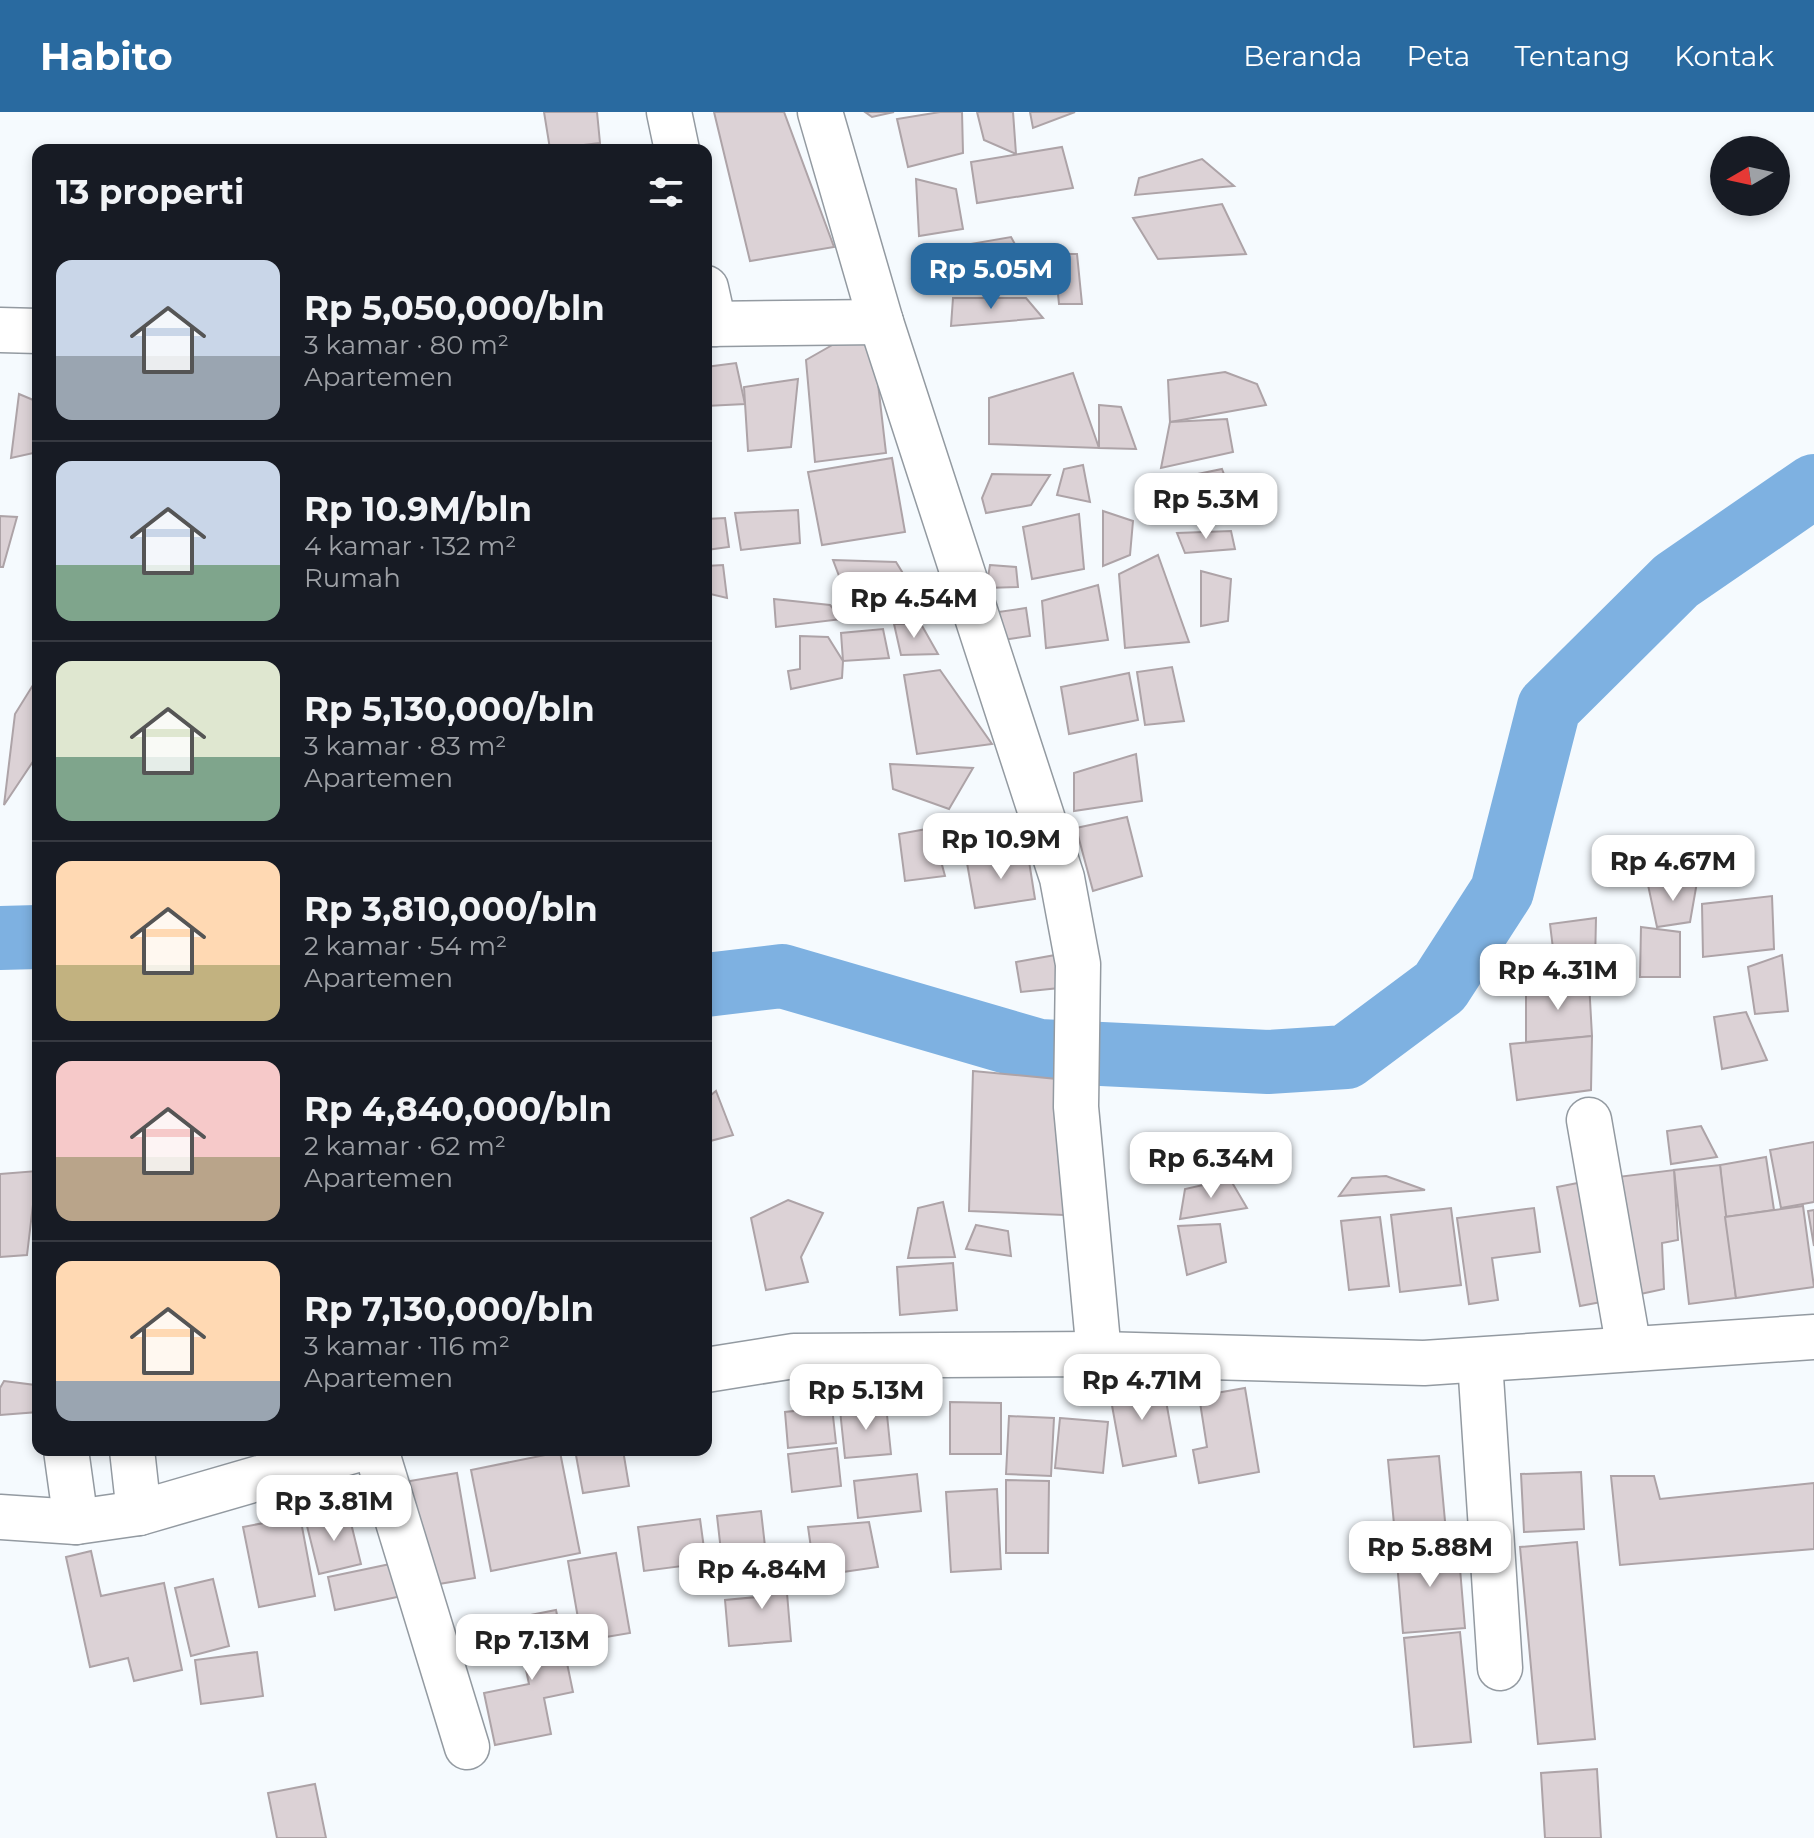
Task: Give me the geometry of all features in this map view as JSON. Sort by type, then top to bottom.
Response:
[{"type":"street","points":[[669,112],[676,144]]},
{"type":"street","points":[[820,112],[881,322],[1062,878],[1078,964],[1076,1107],[1099,1354]]},
{"type":"street","points":[[712,312],[881,322]]},
{"type":"street","points":[[0,330],[32,331]]},
{"type":"street","points":[[1589,1120],[1629,1349]]},
{"type":"street","points":[[712,1369],[794,1356],[1099,1354],[1424,1363],[1814,1337]]},
{"type":"street","points":[[1480,1361],[1500,1668]]},
{"type":"street","points":[[67,1456],[76,1522]]},
{"type":"street","points":[[133,1456],[139,1513]]},
{"type":"street","points":[[0,1517],[76,1522],[139,1513],[335,1456]]},
{"type":"street","points":[[378,1456],[467,1747]]},
{"type":"building","points":[[544,112],[597,112],[600,143],[549,144]]},
{"type":"building","points":[[714,112],[784,112],[834,247],[750,261]]},
{"type":"building","points":[[865,112],[894,112],[872,117]]},
{"type":"building","points":[[962,112],[963,153],[908,167],[897,119]]},
{"type":"building","points":[[977,112],[1013,112],[1016,154],[984,140]]},
{"type":"building","points":[[1030,112],[1075,112],[1033,128]]},
{"type":"building","points":[[1062,147],[1073,188],[977,203],[971,162]]},
{"type":"building","points":[[1202,159],[1234,186],[1135,195],[1139,178]]},
{"type":"building","points":[[916,179],[956,189],[963,229],[919,236]]},
{"type":"building","points":[[1222,204],[1246,254],[1158,259],[1133,218]]},
{"type":"building","points":[[1011,237],[1034,279],[930,288],[924,252]]},
{"type":"building","points":[[1054,254],[1077,254],[1082,304],[1059,304]]},
{"type":"building","points":[[953,298],[1026,298],[1043,318],[951,326]]},
{"type":"building","points":[[871,323],[886,453],[815,462],[806,360]]},
{"type":"building","points":[[736,363],[745,404],[712,406],[712,366]]},
{"type":"building","points":[[1225,372],[1257,384],[1266,405],[1170,422],[1168,380]]},
{"type":"building","points":[[1073,373],[1099,448],[989,444],[989,398]]},
{"type":"building","points":[[798,379],[791,447],[748,451],[744,387]]},
{"type":"building","points":[[19,394],[32,399],[32,453],[11,458]]},
{"type":"building","points":[[1099,405],[1121,407],[1136,449],[1099,448]]},
{"type":"building","points":[[1227,419],[1233,452],[1161,468],[1170,422]]},
{"type":"building","points":[[892,458],[905,532],[822,545],[808,472]]},
{"type":"building","points":[[1083,465],[1090,502],[1057,495],[1064,469]]},
{"type":"building","points":[[1222,469],[1237,508],[1157,514],[1154,483]]},
{"type":"building","points":[[992,474],[1050,475],[1031,505],[986,513],[982,498]]},
{"type":"building","points":[[798,510],[800,543],[741,550],[735,513]]},
{"type":"building","points":[[1103,511],[1133,521],[1130,555],[1103,566]]},
{"type":"building","points":[[1079,514],[1084,569],[1032,579],[1023,527]]},
{"type":"building","points":[[0,516],[17,517],[3,567],[0,567]]},
{"type":"building","points":[[725,518],[729,547],[712,549],[712,519]]},
{"type":"building","points":[[1231,531],[1235,549],[1185,553],[1177,533]]},
{"type":"building","points":[[1158,555],[1189,642],[1125,648],[1119,574]]},
{"type":"building","points":[[833,560],[896,562],[917,596],[852,610]]},
{"type":"building","points":[[723,565],[727,598],[712,594],[712,566]]},
{"type":"building","points":[[990,565],[1016,567],[1018,587],[986,588]]},
{"type":"building","points":[[1201,571],[1231,579],[1228,621],[1201,626]]},
{"type":"building","points":[[1098,585],[1108,640],[1046,648],[1042,601]]},
{"type":"building","points":[[774,599],[830,605],[842,619],[776,627]]},
{"type":"building","points":[[1026,608],[1030,636],[1002,640],[998,612]]},
{"type":"building","points":[[894,624],[921,624],[938,654],[901,655]]},
{"type":"building","points":[[883,629],[889,658],[843,661],[841,633]]},
{"type":"building","points":[[800,636],[828,637],[843,661],[842,678],[791,689],[788,671],[800,669]]},
{"type":"building","points":[[1172,667],[1184,721],[1145,725],[1137,672]]},
{"type":"building","points":[[940,670],[992,744],[917,754],[904,675]]},
{"type":"building","points":[[1129,673],[1138,720],[1069,734],[1061,687]]},
{"type":"building","points":[[32,687],[32,763],[4,805],[15,714]]},
{"type":"building","points":[[1136,754],[1142,801],[1074,811],[1074,773]]},
{"type":"building","points":[[890,764],[973,768],[949,809],[893,789]]},
{"type":"building","points":[[1127,817],[1142,876],[1093,891],[1076,828]]},
{"type":"building","points":[[932,828],[945,876],[905,881],[899,834]]},
{"type":"building","points":[[1028,855],[1035,899],[975,908],[967,863]]},
{"type":"building","points":[[1697,882],[1690,922],[1657,927],[1648,885]]},
{"type":"building","points":[[1772,896],[1774,949],[1703,957],[1702,904]]},
{"type":"building","points":[[1596,918],[1595,964],[1555,965],[1550,924]]},
{"type":"building","points":[[1641,927],[1680,932],[1680,977],[1640,977]]},
{"type":"building","points":[[1061,954],[1069,987],[1021,992],[1016,962]]},
{"type":"building","points":[[1782,955],[1788,1011],[1755,1014],[1748,967]]},
{"type":"building","points":[[1589,982],[1592,1036],[1526,1042],[1526,989]]},
{"type":"building","points":[[1746,1012],[1767,1060],[1722,1069],[1714,1017]]},
{"type":"building","points":[[1592,1036],[1591,1090],[1517,1100],[1510,1044]]},
{"type":"building","points":[[973,1071],[1057,1079],[1064,1215],[969,1211]]},
{"type":"building","points":[[716,1091],[733,1135],[712,1140],[712,1094]]},
{"type":"building","points":[[1701,1126],[1717,1157],[1671,1164],[1667,1131]]},
{"type":"building","points":[[1814,1142],[1814,1202],[1781,1208],[1770,1150]]},
{"type":"building","points":[[1766,1157],[1774,1210],[1725,1217],[1720,1165]]},
{"type":"building","points":[[1720,1165],[1736,1298],[1689,1304],[1674,1170]]},
{"type":"building","points":[[1674,1170],[1678,1240],[1662,1243],[1664,1289],[1617,1299],[1593,1180]]},
{"type":"building","points":[[32,1171],[32,1213],[27,1255],[0,1257],[0,1174]]},
{"type":"building","points":[[1386,1176],[1425,1190],[1339,1196],[1352,1178]]},
{"type":"building","points":[[1230,1179],[1247,1208],[1180,1219],[1185,1189]]},
{"type":"building","points":[[1593,1180],[1617,1299],[1580,1306],[1557,1187]]},
{"type":"building","points":[[788,1200],[823,1213],[801,1257],[808,1282],[766,1290],[751,1218]]},
{"type":"building","points":[[943,1202],[955,1257],[908,1258],[918,1208]]},
{"type":"building","points":[[1803,1206],[1814,1287],[1736,1298],[1725,1217]]},
{"type":"building","points":[[1451,1208],[1461,1285],[1400,1292],[1391,1215]]},
{"type":"building","points":[[1534,1208],[1540,1252],[1492,1258],[1498,1300],[1469,1304],[1457,1218]]},
{"type":"building","points":[[1814,1210],[1814,1246],[1808,1211]]},
{"type":"building","points":[[1380,1217],[1389,1286],[1349,1290],[1341,1221]]},
{"type":"building","points":[[1220,1224],[1226,1262],[1187,1275],[1178,1226]]},
{"type":"building","points":[[976,1225],[1008,1231],[1011,1256],[966,1249]]},
{"type":"building","points":[[953,1263],[957,1310],[900,1315],[897,1267]]},
{"type":"building","points":[[1162,1379],[1176,1456],[1123,1466],[1109,1389]]},
{"type":"building","points":[[4,1381],[32,1385],[32,1412],[0,1415],[0,1388]]},
{"type":"building","points":[[1245,1388],[1259,1472],[1199,1483],[1193,1450],[1207,1447],[1199,1396]]},
{"type":"building","points":[[950,1402],[1001,1403],[1001,1454],[950,1454]]},
{"type":"building","points":[[886,1405],[891,1454],[845,1458],[840,1410]]},
{"type":"building","points":[[832,1407],[836,1443],[788,1448],[785,1412]]},
{"type":"building","points":[[1009,1416],[1054,1418],[1051,1476],[1006,1474]]},
{"type":"building","points":[[1060,1418],[1108,1422],[1103,1473],[1055,1468]]},
{"type":"building","points":[[837,1448],[841,1486],[792,1492],[788,1454]]},
{"type":"building","points":[[540,1456],[561,1456],[580,1553],[491,1571],[471,1470]]},
{"type":"building","points":[[576,1456],[624,1456],[629,1486],[583,1493]]},
{"type":"building","points":[[1439,1456],[1446,1532],[1395,1535],[1388,1460]]},
{"type":"building","points":[[1581,1472],[1584,1529],[1524,1532],[1521,1474]]},
{"type":"building","points":[[457,1473],[475,1578],[421,1587],[404,1482]]},
{"type":"building","points":[[917,1474],[921,1511],[858,1518],[854,1481]]},
{"type":"building","points":[[1611,1476],[1654,1476],[1660,1499],[1814,1483],[1814,1549],[1620,1565]]},
{"type":"building","points":[[1006,1480],[1049,1481],[1048,1553],[1006,1553]]},
{"type":"building","points":[[997,1489],[1001,1569],[951,1572],[946,1492]]},
{"type":"building","points":[[348,1511],[361,1564],[319,1574],[306,1522]]},
{"type":"building","points":[[761,1511],[766,1555],[722,1560],[717,1516]]},
{"type":"building","points":[[300,1516],[315,1596],[259,1607],[243,1527]]},
{"type":"building","points":[[700,1519],[706,1563],[644,1571],[638,1527]]},
{"type":"building","points":[[869,1522],[878,1567],[815,1576],[808,1527]]},
{"type":"building","points":[[1577,1542],[1595,1739],[1538,1744],[1520,1547]]},
{"type":"building","points":[[1458,1545],[1465,1628],[1403,1633],[1396,1550]]},
{"type":"building","points":[[91,1551],[101,1596],[164,1583],[182,1670],[134,1681],[128,1658],[90,1667],[66,1557]]},
{"type":"building","points":[[616,1553],[630,1633],[582,1641],[568,1561]]},
{"type":"building","points":[[784,1557],[791,1641],[729,1646],[725,1600],[768,1596],[764,1558]]},
{"type":"building","points":[[395,1563],[402,1596],[335,1610],[328,1577]]},
{"type":"building","points":[[213,1579],[229,1646],[191,1656],[175,1588]]},
{"type":"building","points":[[556,1610],[573,1692],[544,1698],[551,1734],[495,1745],[484,1693],[529,1684],[515,1618]]},
{"type":"building","points":[[1460,1632],[1471,1742],[1414,1747],[1404,1638]]},
{"type":"building","points":[[257,1652],[263,1696],[201,1704],[195,1660]]},
{"type":"building","points":[[1597,1769],[1601,1838],[1545,1838],[1541,1773]]},
{"type":"building","points":[[315,1784],[326,1838],[277,1838],[268,1793]]},
{"type":"waterway","points":[[712,984],[782,976],[1039,1051],[1268,1062],[1346,1057],[1440,987],[1502,891],[1549,707],[1676,581],[1814,486]]},
{"type":"waterway","points":[[0,938],[32,937]]}]
